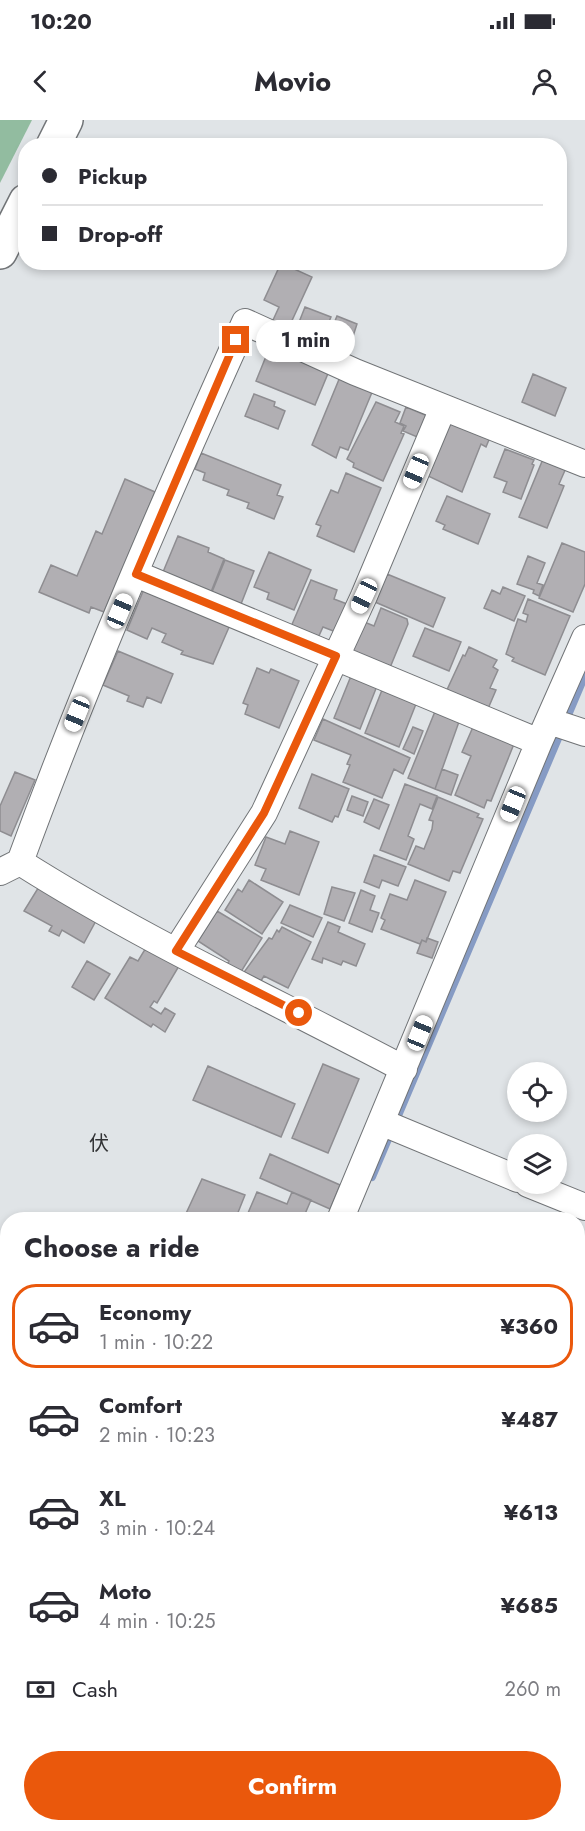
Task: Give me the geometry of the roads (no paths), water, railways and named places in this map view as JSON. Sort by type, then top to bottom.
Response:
[{"type":"highway","points":[[57,138],[66,120]]},
{"type":"highway","points":[[0,252],[18,217]]},
{"type":"street","points":[[404,1069],[75,897],[10,867],[51,778],[245,322],[443,408],[585,464]]},
{"type":"street","points":[[176,951],[264,813],[336,656],[443,408]]},
{"type":"street","points":[[136,574],[336,656],[544,732],[585,734]]},
{"type":"street","points":[[343,1212],[585,638]]},
{"type":"street","points":[[381,1122],[507,1174]]},
{"type":"street","points":[[553,1194],[585,1207]]},
{"type":"waterway","points":[[372,1177],[585,675]]},
{"type":"district","name":"伏","points":[[99,1143]]}]
